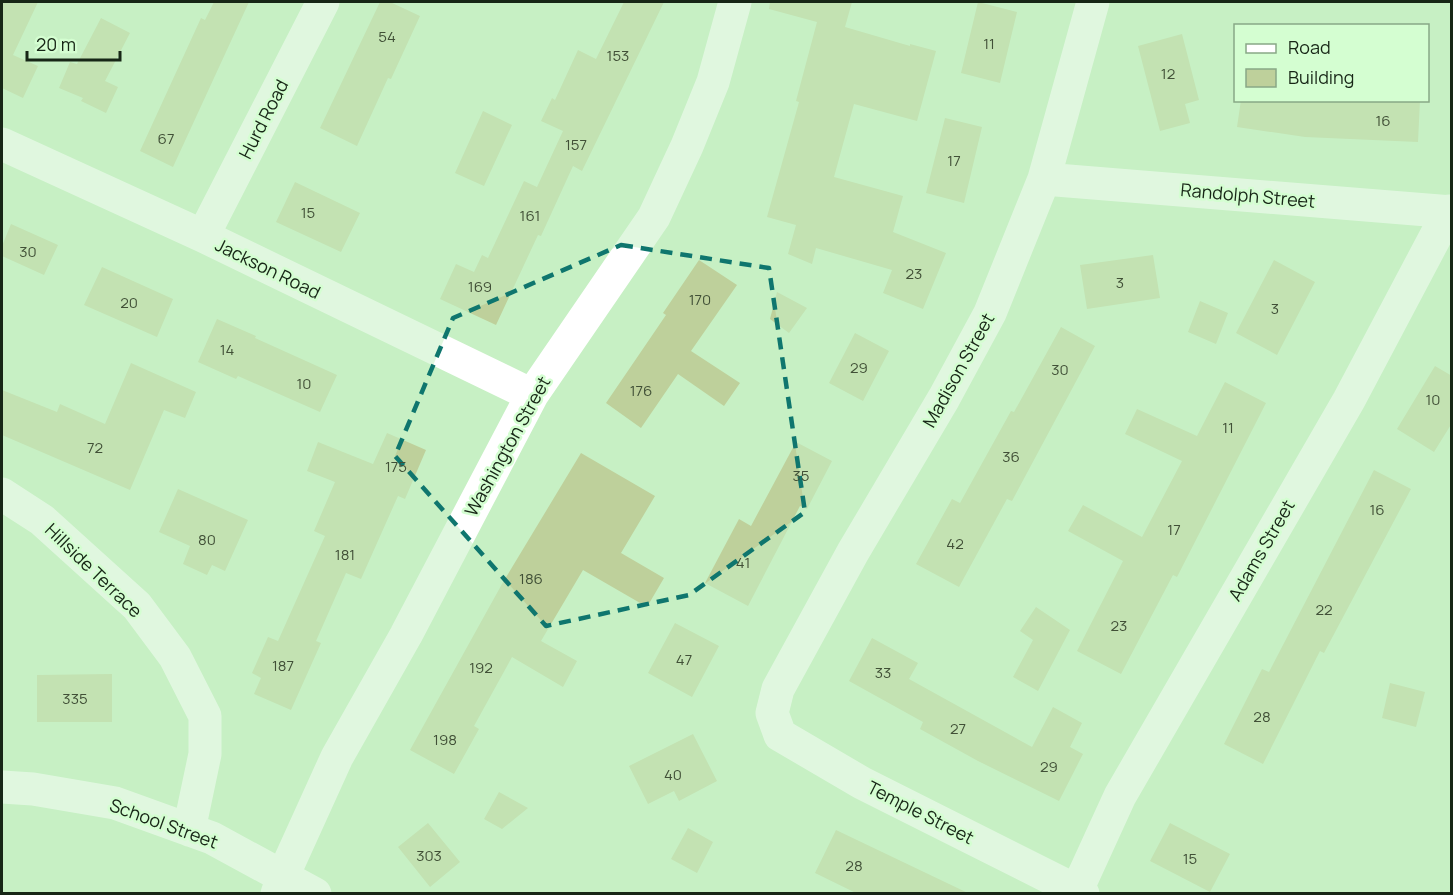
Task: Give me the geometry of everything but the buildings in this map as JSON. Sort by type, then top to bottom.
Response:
[{"type":"street","name":"Hurd Road","points":[[203,236],[323,2]]},
{"type":"street","name":"Washington Street","points":[[280,885],[337,757],[406,635],[532,395],[654,217],[687,146],[713,82],[735,2]]},
{"type":"street","name":"Madison Street","points":[[773,716],[778,689],[853,552],[944,398],[990,313],[1044,179],[1094,2]]},
{"type":"street","name":"Jackson Road","points":[[2,144],[203,236],[532,395]]},
{"type":"street","name":"Randolph Street","points":[[1044,179],[1450,212]]},
{"type":"street","name":"Adams Street","points":[[1080,892],[1120,796],[1349,400],[1450,212]]},
{"type":"street","name":"Hillside Terrace","points":[[2,494],[42,520],[137,606],[175,657],[205,717],[205,754],[189,830]]},
{"type":"street","name":"Temple Street","points":[[773,716],[780,735],[862,783],[1080,892]]},
{"type":"street","name":"School Street","points":[[2,788],[33,789],[115,803],[212,838],[280,885],[315,894]]},
{"type":"highlighted area","points":[[621,245],[769,268],[805,512],[689,595],[546,626],[395,456],[453,318]]}]
